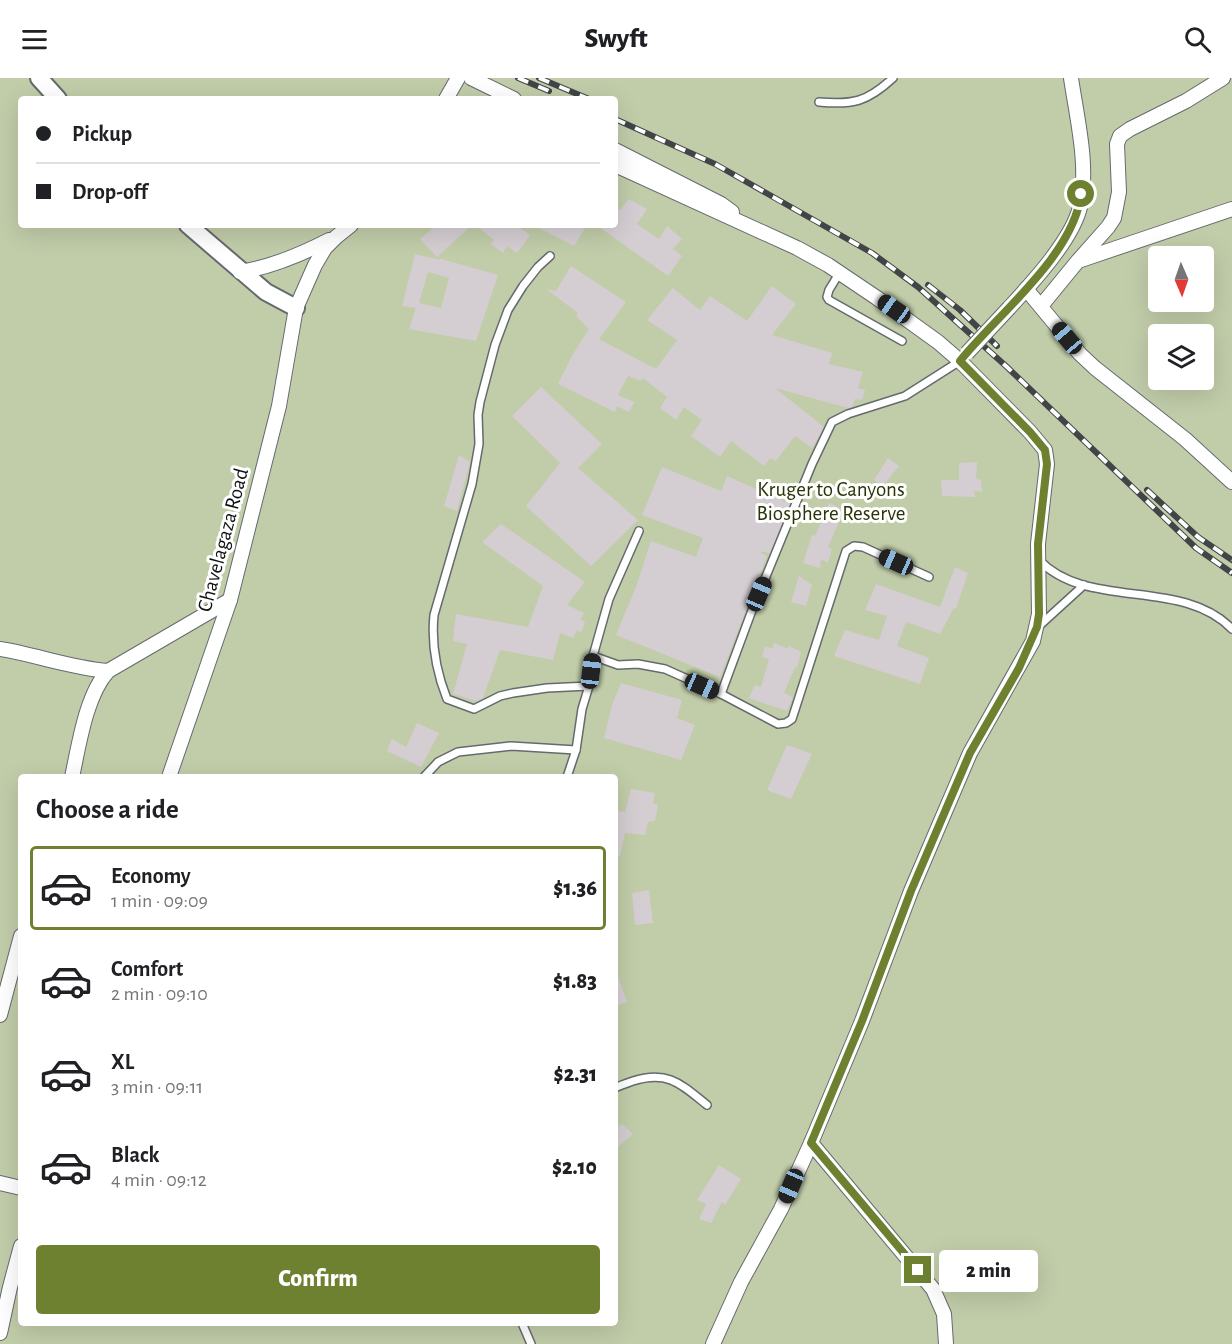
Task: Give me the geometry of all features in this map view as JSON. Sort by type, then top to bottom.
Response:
[{"type":"street","points":[[39,78],[55,96]]},
{"type":"street","points":[[448,96],[458,78]]},
{"type":"street","points":[[471,78],[508,96]]},
{"type":"street","points":[[964,357],[1026,289],[1068,233],[1079,207],[1082,178],[1081,152],[1071,78]]},
{"type":"street","points":[[1041,306],[1114,218],[1119,192],[1117,144],[1119,136],[1186,101],[1223,78]]},
{"type":"street","points":[[618,152],[721,204],[759,230]]},
{"type":"street","points":[[618,166],[797,248],[840,273],[964,357],[1045,450],[1047,464],[1037,559],[1039,614],[1037,627],[1019,668],[970,753],[911,891],[862,1021],[811,1143],[781,1209],[741,1282],[713,1344]]},
{"type":"street","points":[[1077,262],[1232,209]]},
{"type":"street","points":[[191,228],[266,292],[296,308]]},
{"type":"street","points":[[240,272],[268,267],[293,258],[336,237],[347,228]]},
{"type":"street","name":"Chavelagaza Road","points":[[170,774],[230,600],[279,406],[296,308],[315,265],[325,248],[336,237]]},
{"type":"street","points":[[1026,289],[1080,354],[1185,439],[1232,482]]},
{"type":"street","points":[[73,774],[83,729],[100,679],[108,671],[230,600]]},
{"type":"street","points":[[0,649],[35,655],[86,669],[108,671]]},
{"type":"street","points":[[0,1015],[18,947]]},
{"type":"street","points":[[811,1143],[933,1289],[944,1314],[946,1344]]},
{"type":"street","points":[[0,1183],[18,1187]]},
{"type":"street","points":[[0,1333],[18,1256]]},
{"type":"lane","points":[[819,102],[856,102],[869,98],[893,78]]},
{"type":"lane","points":[[550,256],[523,286],[508,310],[495,345],[480,402],[479,444],[472,484],[434,615],[432,634],[434,657],[447,699],[474,709],[500,696],[513,693],[547,688],[589,686]]},
{"type":"lane","points":[[840,273],[829,290],[827,297],[829,300],[902,341]]},
{"type":"lane","points":[[721,694],[751,613],[812,464],[832,422],[848,414],[905,396],[964,357]]},
{"type":"lane","points":[[568,774],[576,750],[593,656],[609,599],[639,531]]},
{"type":"lane","points":[[593,656],[618,665],[638,664],[665,669],[721,694],[778,724],[786,723],[792,719],[846,551],[859,545],[929,577]]},
{"type":"lane","points":[[1037,559],[1056,575],[1084,585],[1168,599],[1194,606],[1212,614],[1232,629]]},
{"type":"lane","points":[[1037,627],[1084,585]]},
{"type":"lane","points":[[427,774],[438,762],[458,752],[511,746],[576,750]]},
{"type":"lane","points":[[618,1087],[654,1076],[666,1077],[687,1089],[707,1105]]},
{"type":"lane","points":[[523,1326],[531,1344]]},
{"type":"green space","name":"Kruger to Canyons Biosphere Reserve","points":[[0,78],[1232,78],[1232,1344],[0,1344]]},
{"type":"building","points":[[629,199],[647,209],[637,224],[659,239],[667,226],[682,239],[673,249],[682,256],[668,276],[600,228],[618,228],[618,209],[620,210]]},
{"type":"building","points":[[433,228],[469,228],[437,257],[420,239]]},
{"type":"building","points":[[479,228],[520,228],[530,235],[517,253],[507,246],[503,253],[491,244],[494,240]]},
{"type":"building","points":[[539,228],[585,228],[574,246]]},
{"type":"building","points":[[415,254],[498,275],[476,341],[409,329],[416,308],[402,306]],"holes":[[[428,272],[449,278],[441,308],[419,303]]]},
{"type":"building","points":[[571,266],[626,302],[599,339],[656,369],[677,340],[647,320],[673,288],[700,310],[710,296],[747,321],[772,286],[796,304],[772,335],[832,353],[829,364],[863,372],[858,388],[865,390],[862,400],[855,399],[852,407],[848,408],[775,388],[824,427],[812,448],[795,436],[776,461],[770,458],[764,466],[731,441],[720,457],[691,436],[702,420],[684,407],[676,420],[660,408],[667,397],[643,378],[641,381],[628,376],[618,395],[634,402],[629,412],[617,406],[615,412],[558,384],[589,329],[576,316],[578,313],[546,289],[556,291]]},
{"type":"building","points":[[541,387],[602,444],[578,468],[638,520],[591,566],[526,506],[560,463],[512,416]]},
{"type":"building","points":[[459,455],[470,462],[457,511],[444,506]]},
{"type":"building","points":[[888,458],[899,466],[883,486],[874,480]]},
{"type":"building","points":[[977,462],[976,479],[981,480],[982,492],[974,491],[975,497],[942,496],[941,480],[959,480],[959,463]]},
{"type":"building","points":[[662,467],[721,491],[727,476],[790,504],[770,553],[758,551],[767,556],[720,677],[616,635],[636,587],[651,541],[696,557],[703,538],[642,515]]},
{"type":"building","points":[[829,503],[844,510],[828,547],[832,549],[828,563],[821,559],[820,568],[803,563],[812,535],[815,536]]},
{"type":"building","points":[[501,524],[585,582],[567,605],[584,613],[580,619],[585,622],[581,633],[577,630],[573,638],[560,633],[553,660],[500,650],[483,698],[477,701],[453,694],[467,644],[453,641],[456,614],[528,627],[543,586],[482,542]]},
{"type":"building","points":[[955,567],[968,573],[956,609],[954,608],[940,634],[906,622],[897,646],[929,658],[920,684],[834,656],[845,630],[879,640],[887,616],[865,610],[876,584],[940,607]]},
{"type":"building","points":[[799,576],[812,585],[806,606],[791,602]]},
{"type":"building","points":[[774,643],[788,649],[789,646],[801,652],[797,668],[795,667],[784,693],[793,697],[787,711],[749,698],[755,685],[761,687],[769,659],[762,657],[765,646],[772,649]]},
{"type":"building","points":[[621,683],[682,700],[677,718],[695,725],[681,760],[604,738],[612,705]]},
{"type":"building","points":[[417,723],[439,733],[421,767],[387,751],[392,739],[406,747]]},
{"type":"building","points":[[787,745],[812,754],[791,799],[767,790]]},
{"type":"building","points":[[631,789],[655,793],[653,803],[658,805],[655,821],[648,822],[645,835],[625,833],[620,856],[618,856],[618,811],[625,812]]},
{"type":"building","points":[[649,890],[653,923],[635,925],[632,893]]},
{"type":"building","points":[[618,977],[627,1002],[618,1005]]},
{"type":"building","points":[[622,1124],[633,1134],[618,1146],[618,1127]]},
{"type":"building","points":[[719,1165],[741,1179],[725,1205],[722,1202],[711,1223],[699,1219],[706,1204],[697,1200]]},
{"type":"railway","points":[[518,78],[549,91]]},
{"type":"railway","points":[[539,78],[582,96]]},
{"type":"railway","points":[[618,120],[715,164],[872,253],[918,287],[1007,367],[1196,548],[1232,573]]},
{"type":"railway","points":[[928,285],[960,310],[997,346]]},
{"type":"railway","points":[[1147,490],[1198,537],[1232,560]]},
{"type":"route","points":[[918,1270],[811,1143],[862,1021],[911,891],[970,753],[1019,668],[1033,641],[1037,627],[1039,614],[1038,544],[1047,464],[1045,450],[960,361],[1052,257],[1074,220],[1081,194]]}]
